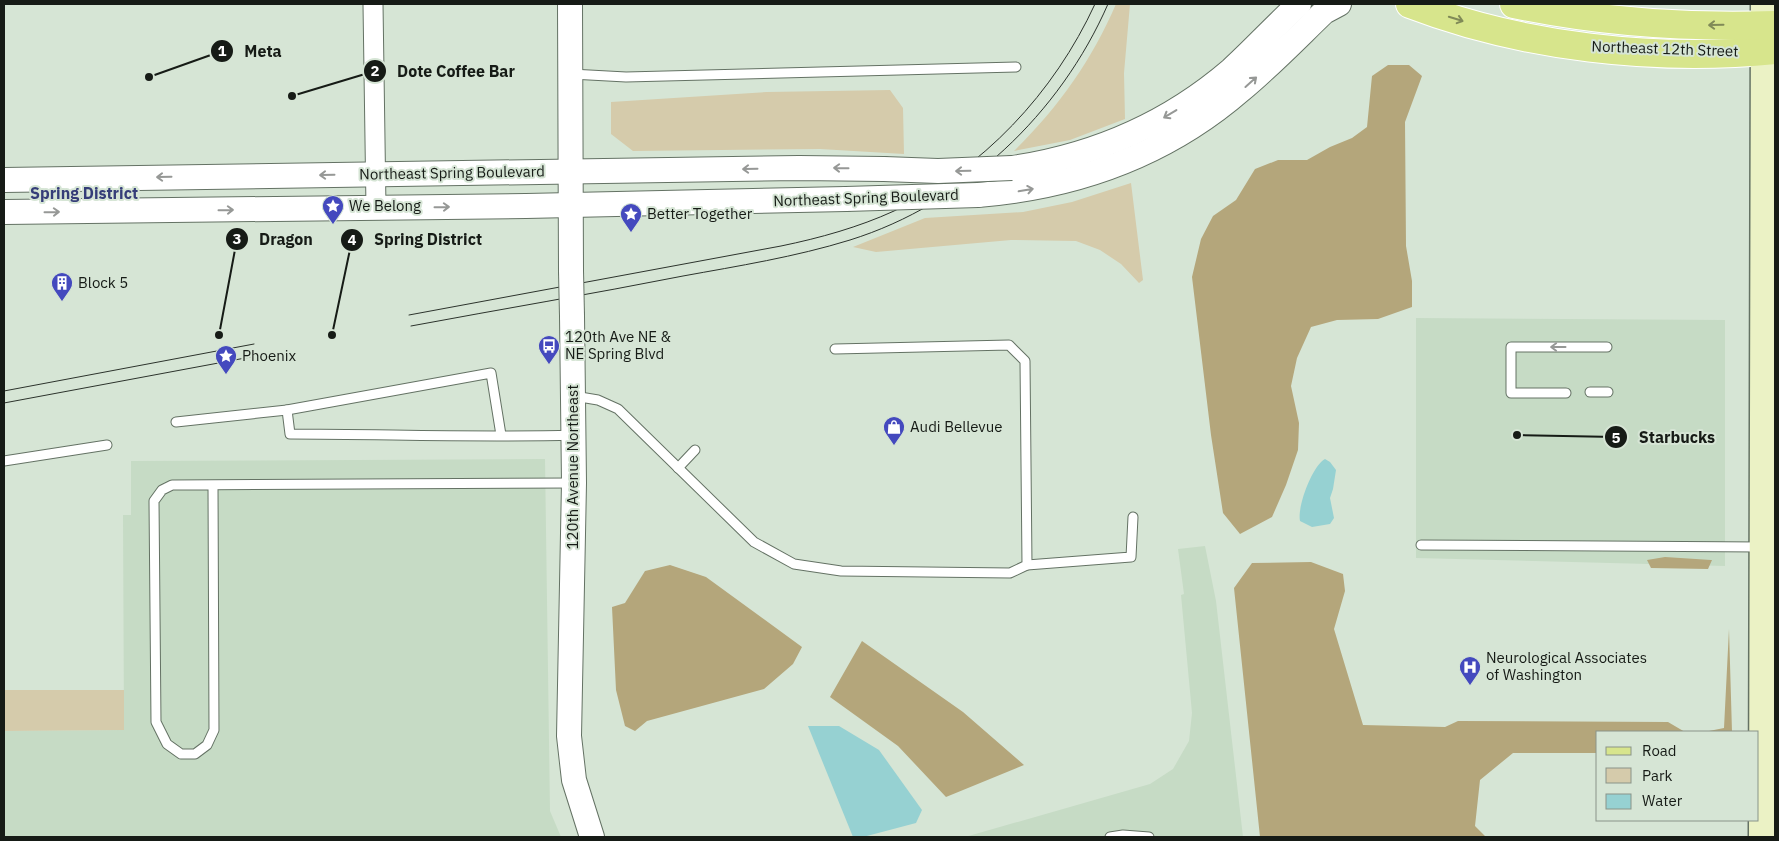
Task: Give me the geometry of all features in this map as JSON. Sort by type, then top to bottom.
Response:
[{"type":"main road","name":"Northeast 12th Street","points":[[1410,4],[1494,29],[1571,44],[1637,51],[1769,31]]},
{"type":"main road","name":"Northeast 12th Street","points":[[1514,4],[1619,21],[1769,31]]},
{"type":"main road","points":[[1762,837],[1760,797],[1769,631],[1763,547],[1769,31]]},
{"type":"street","points":[[373,4],[376,208]]},
{"type":"street","name":"120th Avenue Northeast","points":[[570,4],[574,483],[569,736],[574,780],[592,837]]},
{"type":"street","name":"Northeast Spring Boulevard","points":[[4,180],[884,169],[969,171],[1012,168],[1072,156],[1114,142],[1165,117],[1210,86],[1250,52],[1299,4]]},
{"type":"street","name":"Northeast Spring Boulevard","points":[[4,212],[571,205],[978,195],[1021,191],[1060,184],[1116,166],[1168,141],[1213,113],[1241,91],[1324,12],[1339,4]]},
{"type":"lane","points":[[570,74],[626,77],[1016,67]]},
{"type":"lane","points":[[835,349],[1009,345],[1025,361],[1028,565]]},
{"type":"lane","points":[[1566,393],[1511,393],[1511,347],[1607,347]]},
{"type":"lane","points":[[176,422],[287,410],[491,372],[501,435]]},
{"type":"lane","points":[[1590,392],[1608,392]]},
{"type":"lane","points":[[574,396],[598,400],[618,409],[754,542],[794,564],[841,571],[1010,573],[1028,565],[1131,557],[1133,518]]},
{"type":"lane","points":[[287,410],[290,434],[574,435]]},
{"type":"lane","points":[[4,461],[108,445]]},
{"type":"lane","points":[[678,468],[695,450]]},
{"type":"lane","points":[[213,485],[214,730],[207,745],[194,754],[181,754],[168,744],[156,722],[154,501],[162,490],[172,485],[574,483]]},
{"type":"lane","points":[[1421,545],[1763,547]]},
{"type":"lane","points":[[1110,837],[1123,835],[1149,837]]},
{"type":"shaded area","points":[[1388,65],[1409,65],[1422,76],[1405,122],[1406,246],[1412,281],[1412,307],[1378,319],[1337,320],[1311,327],[1297,358],[1291,386],[1299,423],[1298,450],[1286,485],[1272,517],[1240,534],[1223,513],[1211,435],[1192,277],[1201,239],[1213,216],[1236,200],[1255,169],[1278,160],[1307,160],[1330,147],[1352,138],[1367,127],[1372,76]]},
{"type":"shaded area","points":[[1416,318],[1725,320],[1725,566],[1416,558]]},
{"type":"shaded area","points":[[545,459],[550,811],[561,837],[4,837],[4,731],[124,730],[123,515],[131,515],[131,461]]},
{"type":"shaded area","points":[[1205,546],[1216,601],[1243,837],[965,837],[1150,784],[1173,769],[1189,741],[1192,713],[1181,595],[1184,594],[1178,549]]},
{"type":"shaded area","points":[[1665,557],[1712,560],[1708,569],[1651,568],[1647,560]]},
{"type":"shaded area","points":[[1311,562],[1343,574],[1345,591],[1334,629],[1363,725],[1445,727],[1458,721],[1668,722],[1683,731],[1596,731],[1596,753],[1513,753],[1480,780],[1475,826],[1486,837],[1260,837],[1234,588],[1252,563]]},
{"type":"shaded area","points":[[670,565],[706,577],[802,647],[793,664],[764,689],[647,721],[635,731],[625,726],[616,690],[612,607],[625,603],[645,571]]},
{"type":"shaded area","points":[[1729,629],[1732,731],[1709,731],[1724,728]]},
{"type":"shaded area","points":[[862,641],[963,712],[1024,765],[946,797],[898,746],[830,697]]},
{"type":"green space","points":[[1116,4],[1130,4],[1124,73],[1125,119],[1070,140],[1014,151],[1045,118],[1085,64],[1107,25]]},
{"type":"green space","points":[[890,90],[903,108],[904,154],[820,149],[633,151],[611,134],[611,102],[767,92]]},
{"type":"green space","points":[[1131,183],[1143,280],[1139,283],[1121,264],[1100,250],[1076,241],[1011,240],[876,252],[853,247],[925,218],[1023,212],[1072,202]]},
{"type":"green space","points":[[4,690],[124,690],[124,730],[4,731]]},
{"type":"water","points":[[1325,459],[1336,470],[1330,498],[1334,518],[1330,524],[1312,527],[1300,521],[1301,506],[1306,487],[1315,470]]},
{"type":"water","points":[[808,726],[839,726],[879,750],[922,810],[916,823],[863,837],[853,837]]},
{"type":"tram line","points":[[409,315],[781,246],[839,232],[894,211],[927,194],[957,173],[986,151],[1012,125],[1037,98],[1059,68],[1095,4]]},
{"type":"tram line","points":[[411,326],[746,265],[829,246],[892,224],[932,203],[970,179],[1004,150],[1036,118],[1064,82],[1088,44],[1108,4]]},
{"type":"tram line","points":[[4,391],[254,344]]},
{"type":"tram line","points":[[4,403],[256,356]]},
{"type":"place","name":"Meta","points":[[149,77]]},
{"type":"place","name":"Dote Coffee Bar","points":[[292,96]]},
{"type":"place","name":"We Belong","points":[[333,225]]},
{"type":"place","name":"Better Together","points":[[631,233]]},
{"type":"place","name":"Block 5","points":[[62,302]]},
{"type":"place","name":"Dragon","points":[[219,335]]},
{"type":"place","name":"Spring District","points":[[332,335]]},
{"type":"place","name":"120th Ave NE & NE Spring Blvd","points":[[549,365]]},
{"type":"place","name":"Phoenix","points":[[226,375]]},
{"type":"place","name":"Starbucks","points":[[1517,435]]},
{"type":"place","name":"Audi Bellevue","points":[[894,446]]},
{"type":"place","name":"Neurological Associates of Washington","points":[[1470,686]]},
{"type":"district","name":"Spring District","points":[[84,193]]}]
